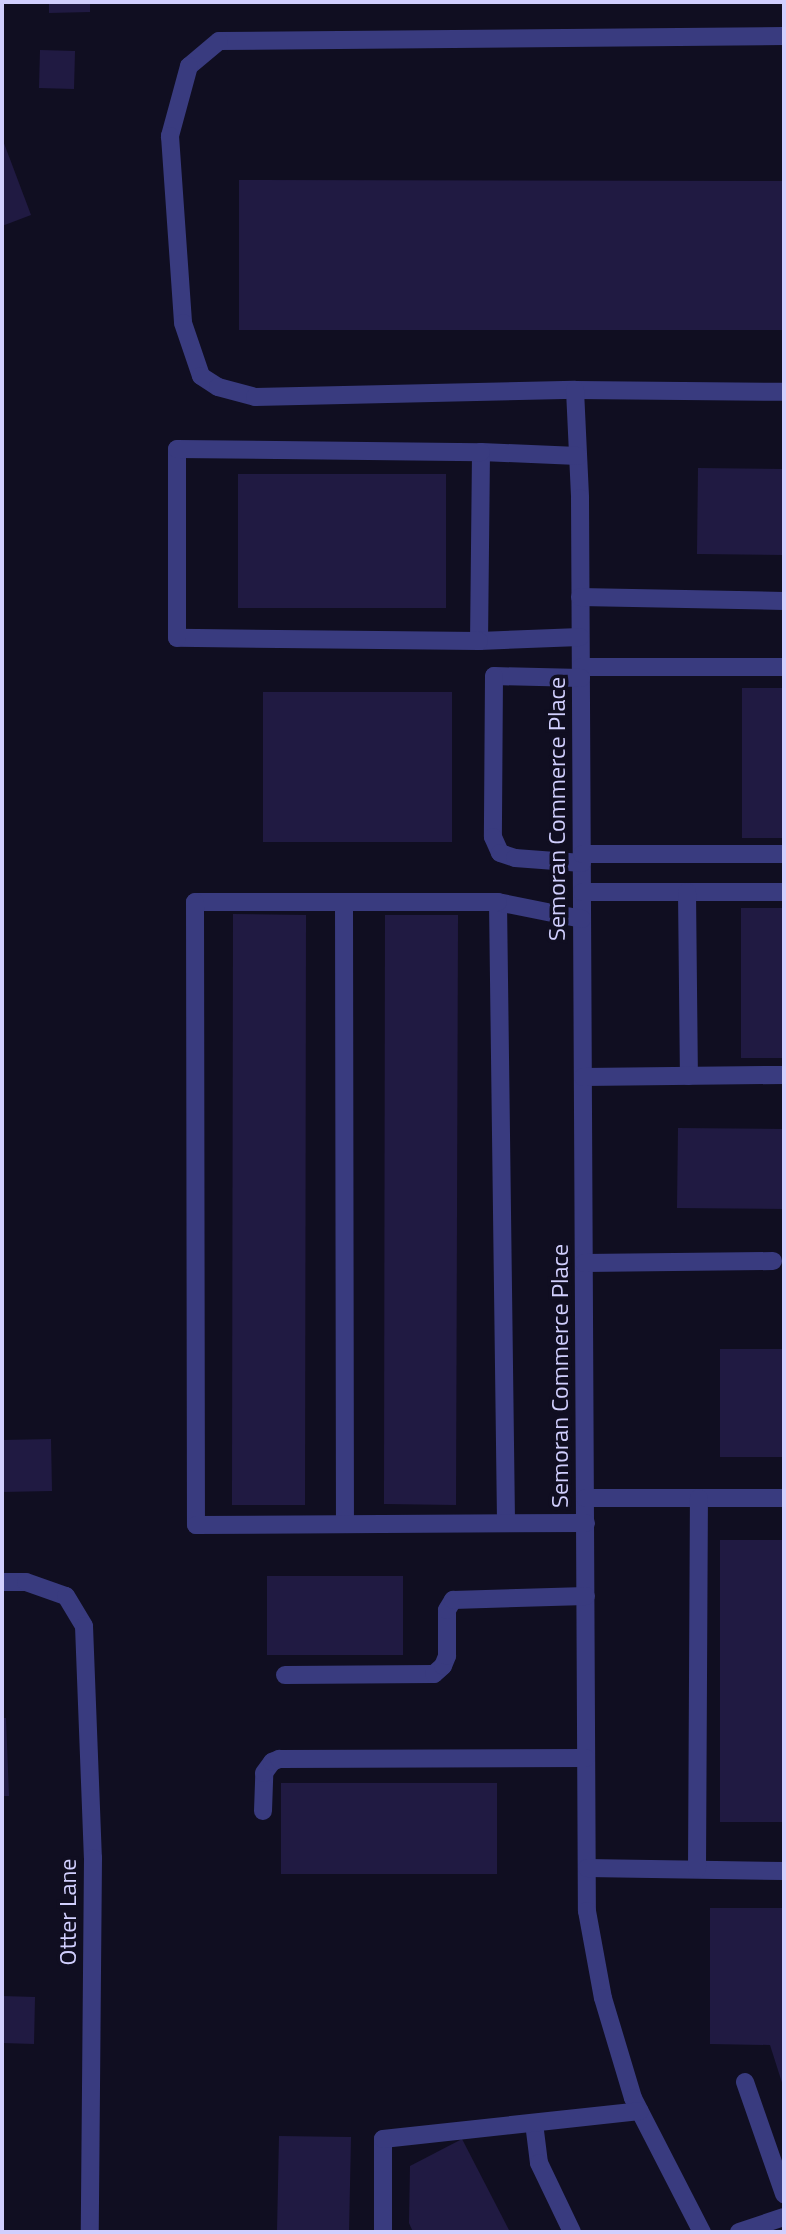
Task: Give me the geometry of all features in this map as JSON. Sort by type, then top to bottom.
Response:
[{"type":"street","points":[[784,36],[219,41],[189,66],[170,136],[183,323],[201,376],[218,387],[255,397],[575,390],[784,392]]},
{"type":"street","name":"Semoran Commerce Place","points":[[575,390],[580,498],[587,1911],[603,1998],[639,2111],[702,2232]]},
{"type":"street","points":[[578,456],[481,452],[177,449],[177,638],[479,640],[580,637]]},
{"type":"street","points":[[479,640],[481,452]]},
{"type":"street","points":[[580,597],[784,601]]},
{"type":"street","points":[[784,667],[494,676],[493,836],[500,853],[515,858],[784,854]]},
{"type":"street","points":[[582,892],[784,892]]},
{"type":"street","points":[[687,892],[689,1076]]},
{"type":"street","points":[[582,919],[498,902],[195,902],[196,1525],[586,1523]]},
{"type":"street","points":[[344,902],[345,1524]]},
{"type":"street","points":[[498,902],[506,1522]]},
{"type":"street","points":[[583,1077],[784,1075]]},
{"type":"street","points":[[584,1264],[773,1261]]},
{"type":"street","points":[[585,1498],[784,1498]]},
{"type":"street","points":[[697,1869],[698,1498]]},
{"type":"street","name":"Otter Lane","points":[[2,1582],[26,1582],[66,1596],[84,1626],[93,1858],[90,2232]]},
{"type":"street","points":[[285,1675],[434,1674],[443,1666],[447,1656],[447,1606],[453,1600],[586,1596]]},
{"type":"street","points":[[263,1811],[264,1773],[267,1766],[279,1759],[586,1758]]},
{"type":"street","points":[[587,1868],[784,1871]]},
{"type":"street","points":[[745,2082],[784,2194]]},
{"type":"street","points":[[383,2232],[383,2139],[639,2111]]},
{"type":"street","points":[[534,2123],[539,2163],[572,2232]]},
{"type":"street","points":[[739,2232],[784,2217]]},
{"type":"building","points":[[49,2],[90,2],[90,12],[49,13]]},
{"type":"building","points":[[40,50],[75,51],[74,89],[39,88]]},
{"type":"building","points":[[2,138],[31,215],[2,226]]},
{"type":"building","points":[[239,180],[784,181],[784,330],[239,330]]},
{"type":"building","points":[[698,468],[784,469],[784,555],[697,554]]},
{"type":"building","points":[[238,474],[446,474],[446,608],[238,608]]},
{"type":"building","points":[[742,688],[784,688],[784,838],[742,838]]},
{"type":"building","points":[[263,692],[452,692],[452,842],[263,842]]},
{"type":"building","points":[[741,908],[784,908],[784,1058],[741,1058]]},
{"type":"building","points":[[233,914],[306,915],[305,1505],[232,1505]]},
{"type":"building","points":[[385,915],[458,915],[456,1505],[384,1504]]},
{"type":"building","points":[[678,1128],[784,1129],[784,1209],[677,1208]]},
{"type":"building","points":[[720,1349],[784,1349],[784,1457],[720,1457]]},
{"type":"building","points":[[51,1439],[52,1491],[2,1492],[2,1440]]},
{"type":"building","points":[[720,1540],[784,1540],[784,1822],[720,1822]]},
{"type":"building","points":[[267,1576],[403,1576],[403,1655],[267,1655]]},
{"type":"building","points":[[2,1718],[6,1718],[9,1796],[2,1796]]},
{"type":"building","points":[[281,1783],[497,1783],[497,1874],[281,1874]]},
{"type":"building","points":[[710,1908],[784,1908],[784,2089],[770,2045],[710,2044]]},
{"type":"building","points":[[2,1996],[35,1997],[34,2044],[2,2043]]},
{"type":"building","points":[[279,2136],[351,2137],[349,2232],[277,2232]]},
{"type":"building","points":[[462,2139],[510,2232],[413,2232],[409,2223],[410,2166]]}]
